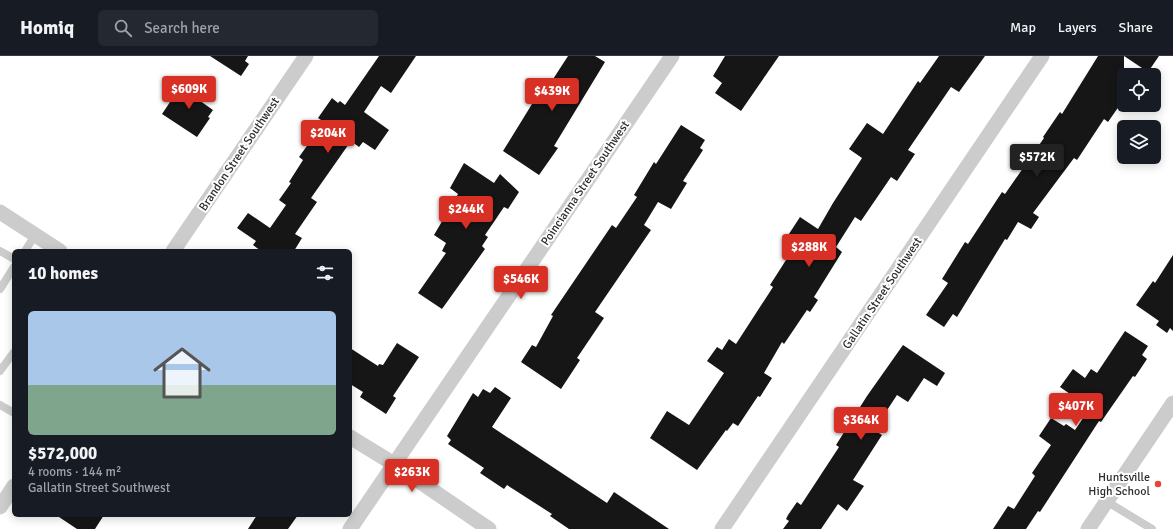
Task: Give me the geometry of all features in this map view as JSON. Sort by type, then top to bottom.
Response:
[{"type":"street","name":"Brandon Street Southwest","points":[[174,249],[306,56]]},
{"type":"street","name":"Poincianna Street Southwest","points":[[350,529],[672,56]]},
{"type":"street","name":"Gallatin Street Southwest","points":[[722,529],[1042,56]]},
{"type":"street","points":[[0,212],[57,249]]},
{"type":"street","points":[[1088,529],[1173,403]]},
{"type":"street","points":[[352,438],[394,464],[489,529]]},
{"type":"street","points":[[0,507],[12,489]]},
{"type":"lane","points":[[26,249],[35,235]]},
{"type":"lane","points":[[0,251],[12,259]]},
{"type":"lane","points":[[0,288],[12,270]]},
{"type":"lane","points":[[0,372],[12,355]]},
{"type":"lane","points":[[0,406],[12,413]]},
{"type":"lane","points":[[1106,501],[1152,529]]},
{"type":"building","points":[[210,56],[248,56],[245,61],[249,64],[241,76]]},
{"type":"building","points":[[379,56],[416,56],[391,93],[381,86],[364,112],[389,130],[375,150],[363,142],[359,147],[351,141],[311,198],[317,202],[295,234],[302,238],[295,249],[258,249],[253,245],[256,241],[237,228],[248,213],[270,228],[286,205],[279,200],[291,183],[289,182],[303,160],[299,157],[324,122],[318,118],[332,98],[338,103],[340,101],[345,105]]},
{"type":"building","points":[[568,56],[595,56],[605,62],[554,146],[558,148],[539,175],[503,151],[532,104],[527,101],[536,84],[546,90]]},
{"type":"building","points":[[725,56],[779,56],[741,111],[715,93],[722,83],[713,76]]},
{"type":"building","points":[[939,56],[985,56],[959,92],[951,87],[908,150],[915,154],[897,181],[891,177],[861,221],[855,217],[836,247],[842,252],[814,297],[818,300],[810,312],[807,310],[784,344],[782,342],[764,373],[772,378],[738,426],[733,423],[727,431],[726,430],[697,470],[650,438],[667,411],[689,425],[724,373],[707,361],[717,347],[722,350],[729,339],[736,344],[773,287],[770,285],[795,246],[785,240],[800,217],[818,229],[862,158],[849,149],[867,123],[883,134],[918,81],[920,83]]},
{"type":"building","points":[[1098,56],[1124,56],[1124,68],[1117,68],[1117,109],[1108,122],[1104,119],[1077,160],[1074,158],[1033,213],[1039,217],[1031,229],[1018,222],[1007,240],[1005,239],[957,317],[953,314],[944,327],[926,315],[948,283],[942,279],[965,242],[968,244],[1002,192],[1005,194],[1060,112],[1062,114]]},
{"type":"building","points":[[1124,56],[1159,56],[1151,68],[1142,68]]},
{"type":"building","points":[[190,80],[202,88],[196,98],[213,110],[208,117],[210,118],[197,137],[162,114],[172,99],[175,101]]},
{"type":"building","points":[[681,125],[705,140],[700,148],[703,150],[683,181],[687,183],[671,209],[658,202],[644,225],[651,230],[595,312],[604,318],[577,358],[580,360],[561,389],[521,362],[532,345],[536,347],[553,316],[551,315],[612,225],[616,228],[637,197],[634,195],[654,162],[656,164]]},
{"type":"building","points":[[464,163],[494,183],[500,174],[519,192],[508,209],[504,207],[485,235],[488,237],[482,246],[485,249],[442,309],[418,293],[446,253],[442,251],[446,243],[434,235],[458,194],[450,188]]},
{"type":"building","points":[[1173,255],[1173,331],[1170,328],[1167,333],[1156,325],[1159,321],[1136,305],[1153,281],[1155,283]]},
{"type":"building","points":[[1125,331],[1148,346],[1142,355],[1147,359],[1135,377],[1133,376],[1101,422],[1099,421],[1040,512],[1038,511],[1026,529],[993,529],[1008,506],[1014,509],[1035,476],[1032,473],[1051,445],[1039,436],[1051,418],[1064,426],[1066,424],[1075,430],[1090,408],[1060,387],[1073,369],[1085,378],[1091,369],[1097,373]]},
{"type":"building","points":[[397,343],[419,357],[393,396],[396,398],[386,414],[360,397],[363,392],[352,385],[352,349],[378,366],[379,364],[383,365]]},
{"type":"building","points":[[903,345],[945,373],[937,386],[924,378],[908,402],[897,395],[874,430],[882,435],[853,480],[864,486],[847,511],[838,504],[821,529],[783,529],[789,521],[786,519],[788,515],[797,502],[801,505],[839,447],[836,445],[867,396]]},
{"type":"building","points":[[495,387],[511,398],[492,427],[607,503],[614,492],[669,529],[569,529],[550,516],[552,514],[507,485],[504,489],[480,473],[484,468],[448,444],[451,440],[447,436],[473,393],[478,397],[483,389],[490,393]]},
{"type":"building","points":[[59,517],[103,517],[95,529],[77,529]]},
{"type":"building","points":[[256,517],[297,517],[288,529],[248,529]]},
{"type":"place","name":"Huntsville High School","points":[[1158,484]]}]
